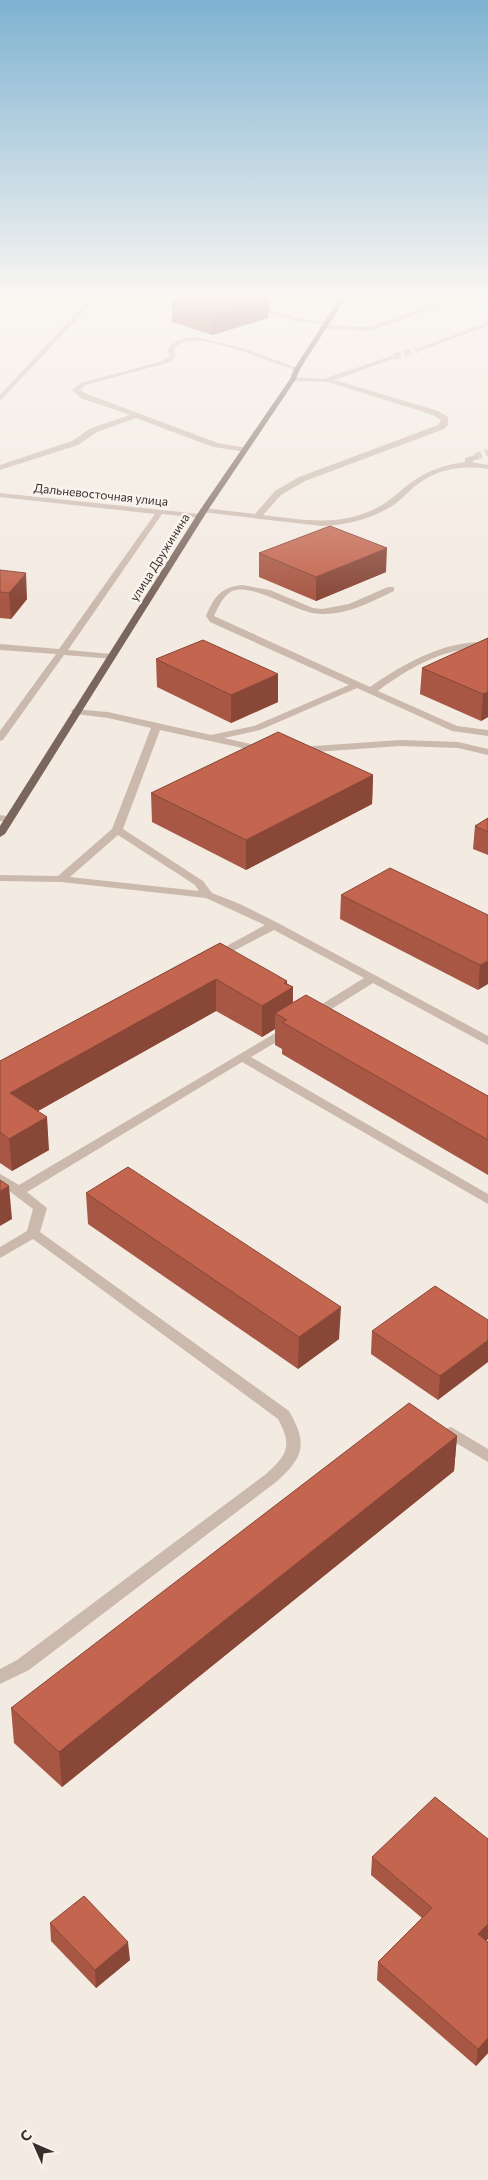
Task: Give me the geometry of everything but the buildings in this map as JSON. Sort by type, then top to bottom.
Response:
[{"type":"main road","name":"улица Дружинина","points":[[0,834],[5,818],[111,657],[202,513],[280,398]]},
{"type":"street","points":[[89,398],[138,414],[216,445],[244,450]]},
{"type":"street","points":[[257,516],[278,493],[302,479],[445,424],[446,419],[435,413],[383,398]]},
{"type":"street","points":[[0,468],[75,442],[94,430],[138,414]]},
{"type":"street","name":"Дальневосточная улица","points":[[0,495],[160,512],[257,516],[322,524],[347,522],[385,507],[416,483],[440,470],[472,461],[488,467]]},
{"type":"street","points":[[0,738],[160,512]]},
{"type":"street","points":[[391,589],[348,608],[320,612],[312,611],[255,589],[230,589],[223,594],[211,611],[210,616],[213,620],[455,730],[488,733]]},
{"type":"street","points":[[371,691],[389,677],[448,649],[463,645],[488,645]]},
{"type":"street","points":[[0,647],[111,657]]},
{"type":"street","points":[[210,738],[257,728],[357,684]]},
{"type":"street","points":[[76,711],[108,715],[157,725],[273,752]]},
{"type":"street","points":[[61,879],[118,830],[157,725]]},
{"type":"street","points":[[292,750],[400,743],[458,745],[488,752]]},
{"type":"street","points":[[118,830],[199,882],[208,896]]},
{"type":"street","points":[[0,878],[61,879],[208,896],[236,906],[274,925],[488,1041]]},
{"type":"street","points":[[206,962],[274,925]]},
{"type":"street","points":[[19,1191],[371,979]]},
{"type":"street","points":[[242,1057],[488,1200]]},
{"type":"street","points":[[0,1178],[40,1208],[33,1233],[0,1253]]},
{"type":"street","points":[[0,1678],[23,1665],[271,1478],[284,1466],[295,1450],[294,1432],[284,1415],[33,1233]]},
{"type":"street","points":[[451,1433],[488,1456]]},
{"type":"tunnel","points":[[475,457],[488,452]]}]
